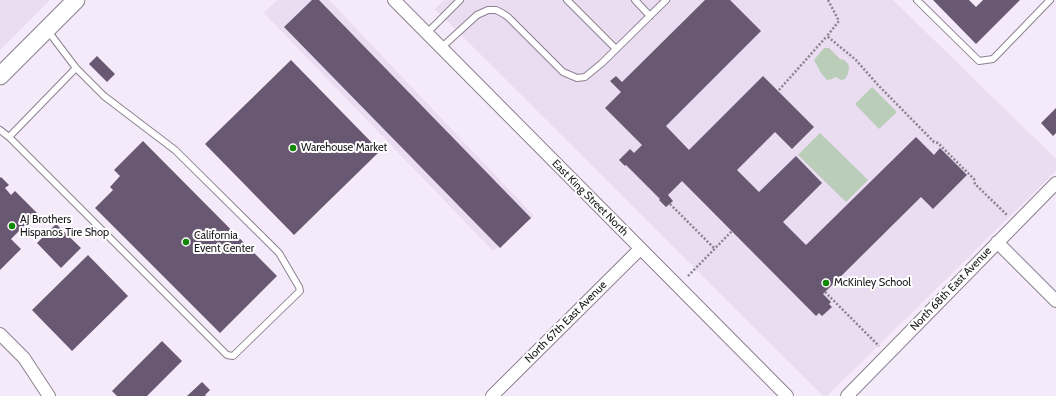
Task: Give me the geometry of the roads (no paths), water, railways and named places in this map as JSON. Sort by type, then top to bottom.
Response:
[{"type":"main road","points":[[0,76],[76,0]]},
{"type":"street","name":"East King Street North","points":[[394,0],[787,396]]},
{"type":"street","name":"North 68th East Avenue","points":[[847,396],[1056,183]]},
{"type":"street","points":[[997,242],[1056,301]]},
{"type":"street","name":"North 67th East Avenue","points":[[499,394],[640,248]]},
{"type":"street","points":[[0,334],[24,358],[49,396]]},
{"type":"lane","points":[[427,32],[460,0]]},
{"type":"lane","points":[[567,0],[616,49]]},
{"type":"lane","points":[[635,0],[650,16]]},
{"type":"lane","points":[[442,47],[477,14],[488,10],[496,10],[502,12],[508,17],[563,72],[577,78],[585,77],[591,73],[666,0]]},
{"type":"lane","points":[[917,0],[979,61],[993,60],[1050,0]]},
{"type":"lane","points":[[0,130],[228,355],[233,356],[300,291],[279,253],[176,150],[104,96],[76,68],[47,29]]},
{"type":"lane","points":[[8,137],[76,68]]},
{"type":"place","name":"Warehouse Market","points":[[293,148]]},
{"type":"place","name":"AJ Brothers Hispanos Tire Shop","points":[[12,226]]},
{"type":"place","name":"California Event Center","points":[[186,242]]},
{"type":"place","name":"McKinley School","points":[[826,283]]}]
